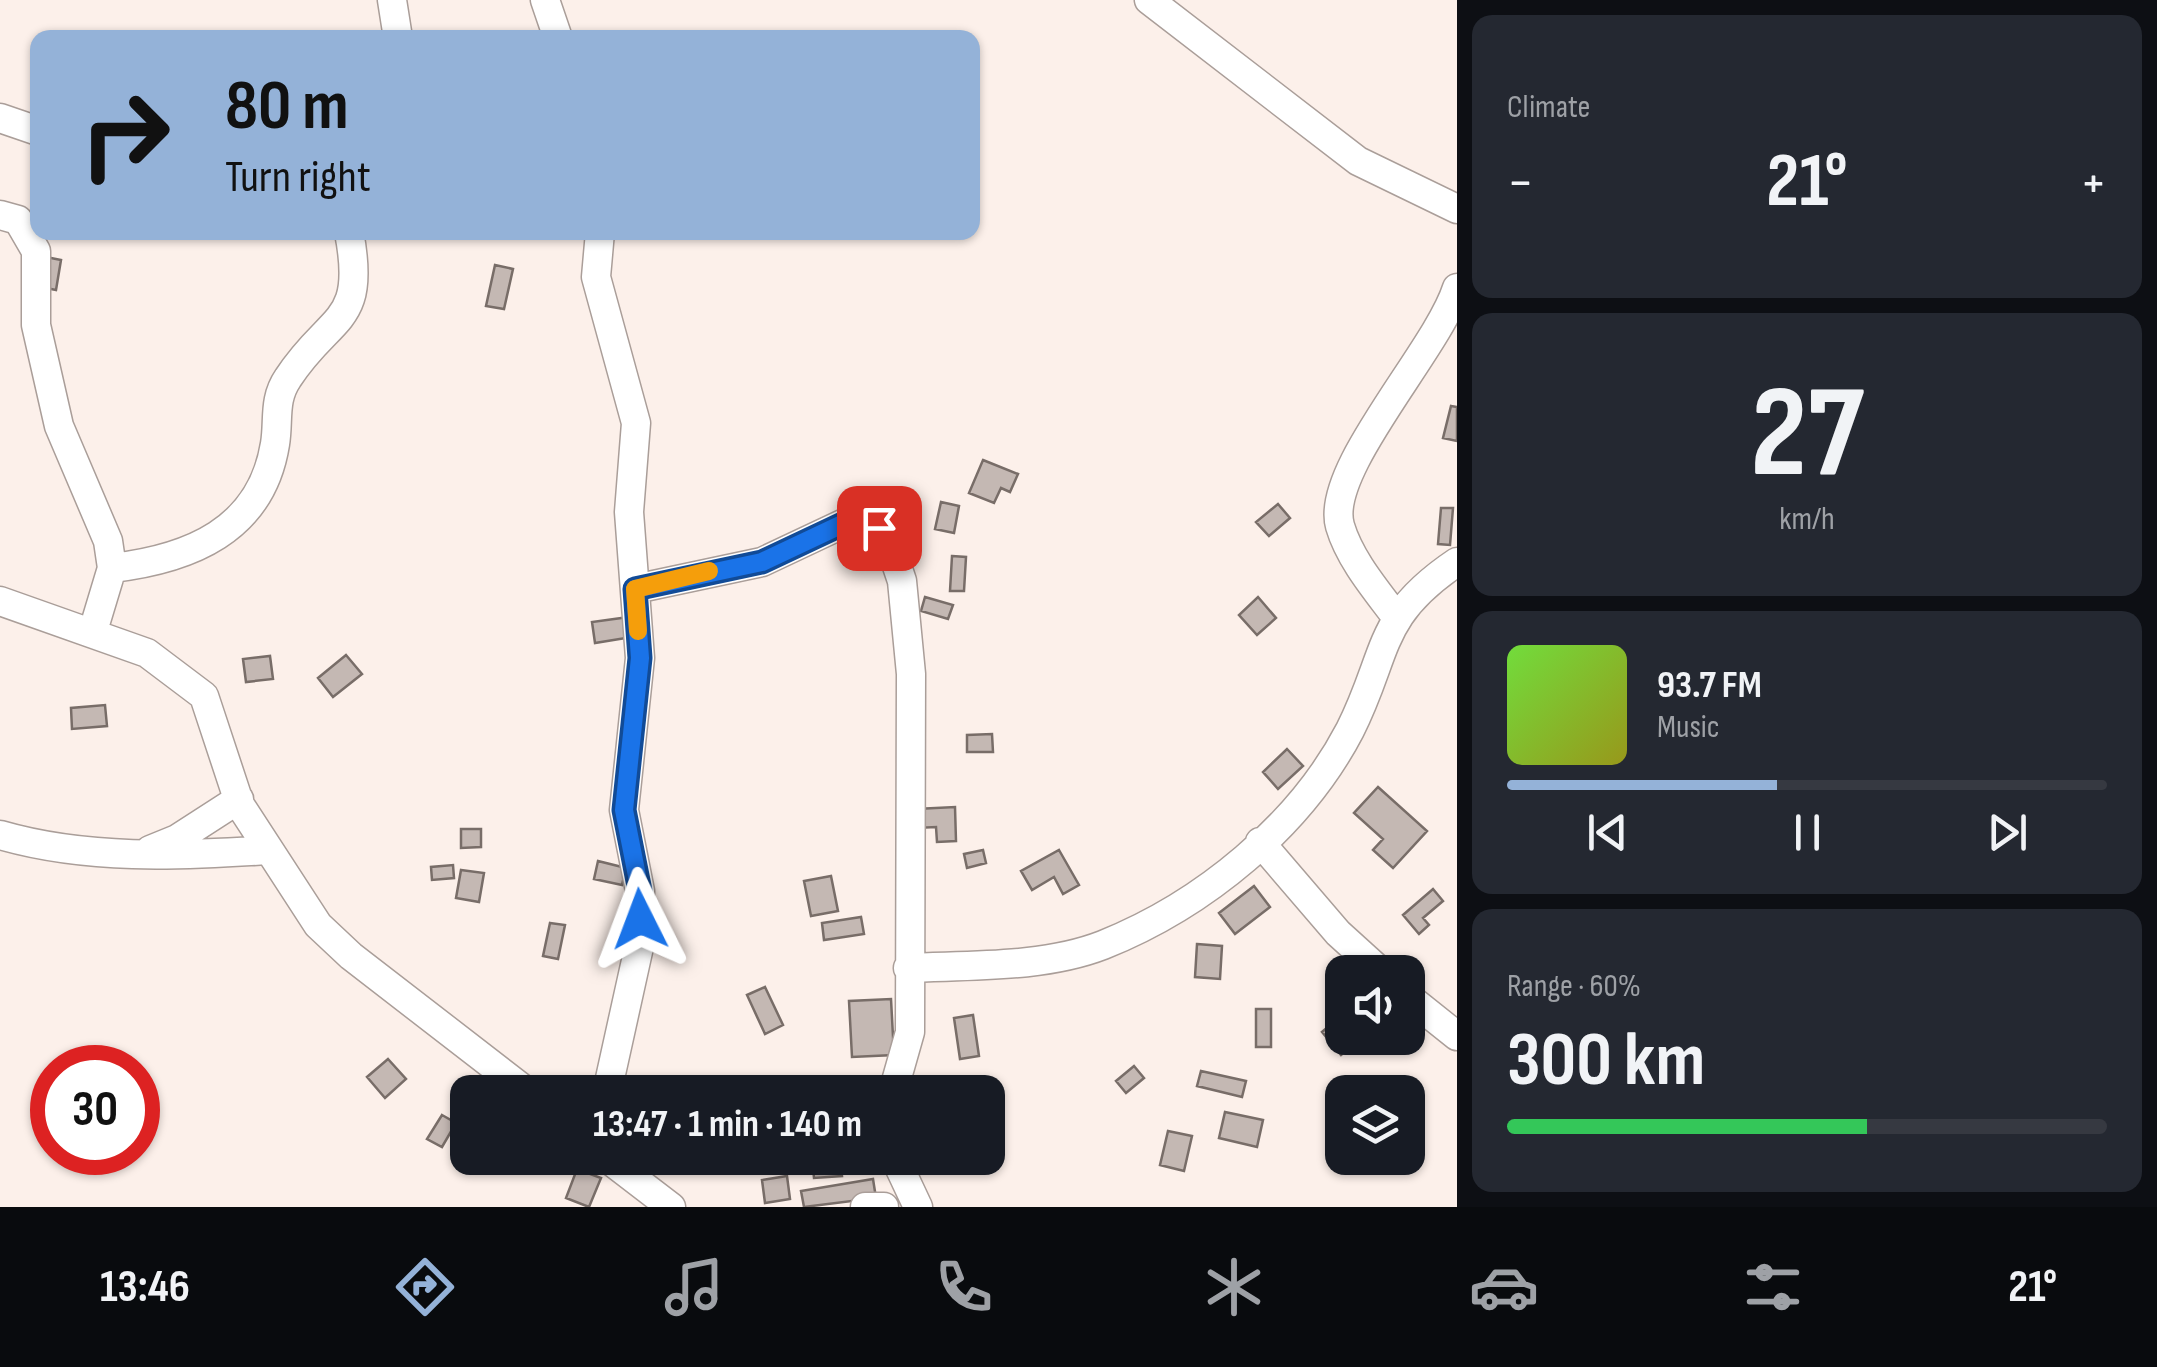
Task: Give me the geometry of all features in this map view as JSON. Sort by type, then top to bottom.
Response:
[{"type":"street","points":[[392,0],[397,30]]},
{"type":"street","points":[[545,0],[555,30]]},
{"type":"street","points":[[1148,0],[1358,161],[1457,209]]},
{"type":"street","points":[[0,118],[30,128]]},
{"type":"street","points":[[0,215],[18,220],[36,251],[36,325],[47,380],[59,426],[108,541],[112,568],[93,632]]},
{"type":"street","points":[[112,568],[171,559],[200,547],[227,532],[246,512],[261,487],[274,445],[276,403],[287,379],[348,310],[355,288],[350,240]]},
{"type":"street","points":[[599,240],[596,276],[636,422],[629,512],[640,658],[624,810],[640,891],[639,946],[611,1075]]},
{"type":"street","points":[[1397,618],[1353,554],[1339,524],[1340,494],[1355,458],[1414,373],[1457,288]]},
{"type":"street","points":[[635,589],[762,562],[851,520],[869,520],[879,528],[902,581],[911,674],[910,1032],[898,1075]]},
{"type":"street","points":[[908,968],[1013,964],[1101,946],[1199,896],[1295,812],[1350,730],[1397,618],[1421,586],[1457,562]]},
{"type":"street","points":[[0,601],[147,654],[204,696],[238,799],[267,850],[318,924],[351,956],[506,1075]]},
{"type":"street","points":[[140,854],[177,839],[238,799]]},
{"type":"street","points":[[0,856],[12,838],[140,854],[267,850]]},
{"type":"street","points":[[1260,842],[1327,921],[1363,955]]},
{"type":"street","points":[[1425,1010],[1457,1036]]},
{"type":"street","points":[[630,1175],[671,1207]]},
{"type":"street","points":[[902,1175],[918,1207]]},
{"type":"street","points":[[865,1207],[884,1207]]},
{"type":"building","points":[[41,256],[61,260],[56,290],[36,286]]},
{"type":"building","points":[[495,265],[513,269],[504,309],[486,306]]},
{"type":"building","points":[[1451,406],[1457,407],[1457,441],[1443,438]]},
{"type":"building","points":[[983,460],[1018,474],[1010,492],[1001,488],[994,503],[969,493]]},
{"type":"building","points":[[941,502],[959,506],[954,533],[935,529]]},
{"type":"building","points":[[1278,504],[1290,518],[1269,536],[1256,522]]},
{"type":"building","points":[[1441,508],[1453,508],[1450,545],[1438,544]]},
{"type":"building","points":[[952,556],[966,557],[964,591],[950,591]]},
{"type":"building","points":[[925,597],[953,605],[948,619],[921,611]]},
{"type":"building","points":[[1258,597],[1276,618],[1257,635],[1239,615]]},
{"type":"building","points":[[629,617],[632,637],[595,643],[592,622]]},
{"type":"building","points":[[346,655],[362,674],[333,697],[318,678]]},
{"type":"building","points":[[270,656],[273,679],[246,682],[243,659]]},
{"type":"building","points":[[105,705],[107,726],[72,729],[71,708]]},
{"type":"building","points":[[992,734],[993,752],[967,752],[967,735]]},
{"type":"building","points":[[1287,749],[1303,766],[1278,789],[1263,772]]},
{"type":"building","points":[[1378,787],[1427,831],[1393,868],[1373,850],[1383,839],[1354,813]]},
{"type":"building","points":[[955,807],[956,841],[937,842],[936,827],[916,828],[916,809]]},
{"type":"building","points":[[461,829],[481,829],[481,847],[461,848]]},
{"type":"building","points":[[983,850],[986,863],[967,868],[964,854]]},
{"type":"building","points":[[1059,850],[1079,885],[1063,894],[1054,877],[1032,890],[1021,871]]},
{"type":"building","points":[[598,861],[626,868],[622,885],[594,879]]},
{"type":"building","points":[[453,865],[454,878],[432,880],[431,867]]},
{"type":"building","points":[[461,870],[484,873],[479,902],[456,898]]},
{"type":"building","points":[[831,876],[838,911],[811,916],[804,881]]},
{"type":"building","points":[[1254,886],[1270,907],[1235,934],[1219,913]]},
{"type":"building","points":[[1433,889],[1443,901],[1423,918],[1429,925],[1419,934],[1403,915]]},
{"type":"building","points":[[861,917],[864,934],[824,940],[822,923]]},
{"type":"building","points":[[550,923],[565,925],[558,959],[543,956]]},
{"type":"building","points":[[1197,944],[1222,946],[1220,979],[1195,977]]},
{"type":"building","points":[[765,987],[783,1025],[765,1034],[747,995]]},
{"type":"building","points":[[891,999],[894,1055],[852,1057],[849,1001]]},
{"type":"building","points":[[1256,1009],[1271,1009],[1271,1047],[1256,1047]]},
{"type":"building","points":[[973,1015],[979,1056],[960,1059],[954,1018]]},
{"type":"building","points":[[388,1059],[406,1079],[385,1098],[367,1077]]},
{"type":"building","points":[[1134,1066],[1144,1078],[1126,1093],[1116,1081]]},
{"type":"building","points":[[1201,1071],[1246,1081],[1242,1097],[1197,1086]]},
{"type":"building","points":[[1225,1112],[1263,1120],[1257,1147],[1219,1138]]},
{"type":"building","points":[[442,1115],[450,1120],[450,1133],[442,1147],[427,1139]]},
{"type":"building","points":[[1168,1131],[1192,1136],[1184,1171],[1160,1165]]},
{"type":"building","points":[[575,1175],[601,1178],[589,1207],[566,1198]]},
{"type":"building","points":[[787,1176],[790,1199],[765,1203],[762,1180]]},
{"type":"building","points":[[873,1179],[876,1198],[804,1207],[801,1191]]},
{"type":"slow traffic","points":[[638,631],[635,589],[709,571]]},
{"type":"route","points":[[640,919],[635,852],[624,810],[640,658],[635,589],[762,562],[851,520],[869,520],[879,528]]}]
